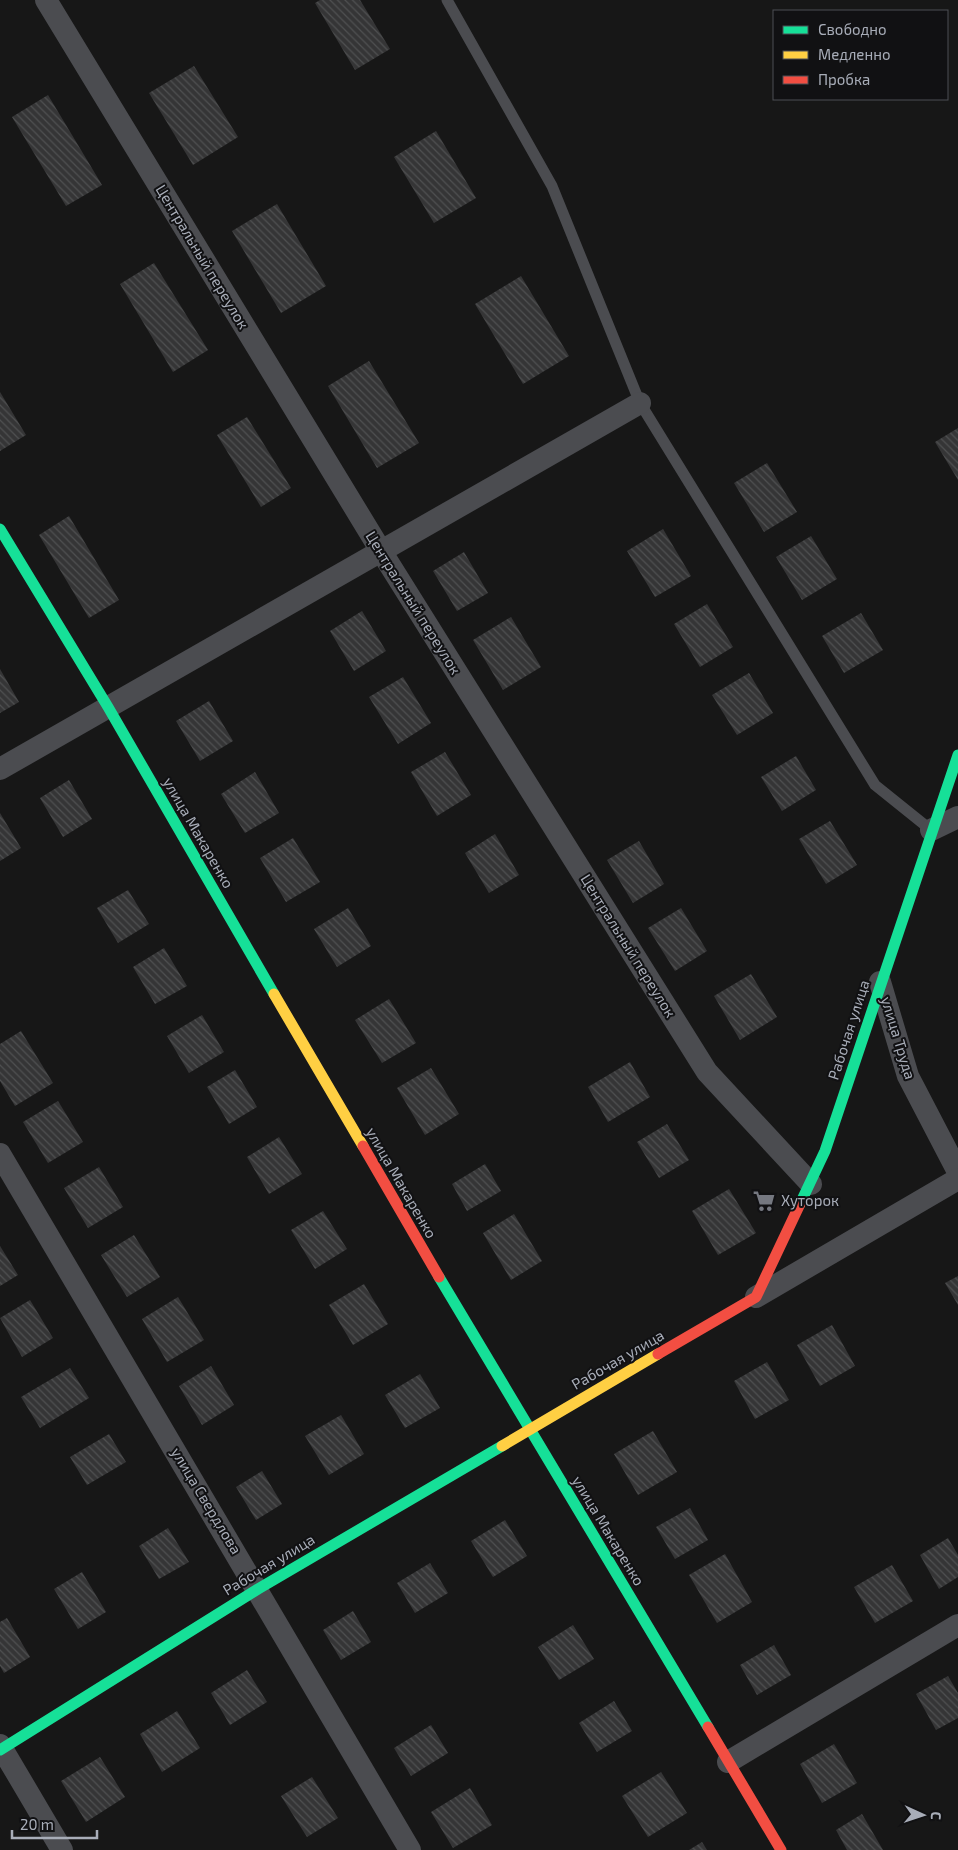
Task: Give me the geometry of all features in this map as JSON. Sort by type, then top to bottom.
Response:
[{"type":"street","name":"Центральный переулок","points":[[46,0],[381,551],[707,1072],[811,1184]]},
{"type":"street","points":[[0,769],[640,403]]},
{"type":"street","name":"улица Макаренко","points":[[0,529],[108,707],[237,933],[529,1430],[781,1850]]},
{"type":"street","name":"Рабочая улица","points":[[1,1748],[258,1589],[756,1297],[825,1151],[931,830],[958,755]]},
{"type":"street","points":[[931,830],[958,817]]},
{"type":"street","name":"улица Труда","points":[[880,982],[908,1076],[958,1172]]},
{"type":"street","name":"улица Свердлова","points":[[0,1154],[258,1589],[410,1850]]},
{"type":"street","points":[[756,1297],[958,1179]]},
{"type":"street","points":[[728,1762],[958,1625]]},
{"type":"street","points":[[1,1748],[62,1850]]},
{"type":"lane","points":[[447,0],[552,186],[640,403],[875,785],[931,830]]},
{"type":"building","points":[[320,0],[360,0],[390,49],[355,70],[315,3]]},
{"type":"building","points":[[194,66],[238,137],[193,165],[149,93]]},
{"type":"building","points":[[48,95],[102,185],[66,206],[12,117]]},
{"type":"building","points":[[436,131],[476,198],[434,223],[394,157]]},
{"type":"building","points":[[277,204],[326,286],[281,313],[232,231]]},
{"type":"building","points":[[154,263],[208,350],[173,372],[120,284]]},
{"type":"building","points":[[521,276],[569,356],[523,384],[475,304]]},
{"type":"building","points":[[369,361],[419,443],[377,468],[328,386]]},
{"type":"building","points":[[0,392],[26,435],[0,451]]},
{"type":"building","points":[[247,417],[291,488],[261,507],[217,435]]},
{"type":"building","points":[[958,428],[958,480],[935,442]]},
{"type":"building","points":[[767,463],[797,512],[764,532],[734,483]]},
{"type":"building","points":[[69,516],[119,600],[89,618],[39,535]]},
{"type":"building","points":[[663,529],[691,576],[655,597],[627,551]]},
{"type":"building","points":[[811,536],[837,579],[802,600],[776,557]]},
{"type":"building","points":[[464,552],[488,593],[457,611],[433,571]]},
{"type":"building","points":[[707,604],[733,647],[700,667],[674,624]]},
{"type":"building","points":[[362,611],[386,651],[354,671],[330,631]]},
{"type":"building","points":[[861,613],[883,650],[844,673],[822,636]]},
{"type":"building","points":[[511,617],[541,667],[503,690],[473,640]]},
{"type":"building","points":[[0,669],[19,702],[0,713]]},
{"type":"building","points":[[749,673],[773,713],[737,735],[712,695]]},
{"type":"building","points":[[403,677],[431,723],[398,744],[369,697]]},
{"type":"building","points":[[209,701],[233,741],[200,761],[176,721]]},
{"type":"building","points":[[445,752],[471,795],[437,816],[411,772]]},
{"type":"building","points":[[796,756],[816,790],[782,811],[761,777]]},
{"type":"building","points":[[255,772],[279,813],[245,833],[221,794]]},
{"type":"building","points":[[69,780],[92,819],[63,837],[40,798]]},
{"type":"building","points":[[0,813],[21,848],[0,861]]},
{"type":"building","points":[[830,821],[857,865],[826,884],[799,839]]},
{"type":"building","points":[[495,834],[519,875],[489,893],[465,853]]},
{"type":"building","points":[[293,838],[320,882],[286,902],[260,858]]},
{"type":"building","points":[[639,841],[664,884],[633,903],[607,860]]},
{"type":"building","points":[[128,890],[149,924],[118,943],[97,908]]},
{"type":"building","points":[[348,908],[371,946],[337,967],[314,929]]},
{"type":"building","points":[[681,908],[707,951],[675,971],[648,928]]},
{"type":"building","points":[[164,948],[187,986],[155,1004],[133,967]]},
{"type":"building","points":[[751,974],[777,1017],[740,1040],[714,996]]},
{"type":"building","points":[[389,999],[416,1043],[382,1063],[355,1020]]},
{"type":"building","points":[[202,1015],[224,1052],[189,1073],[167,1036]]},
{"type":"building","points":[[21,1031],[53,1083],[15,1106],[0,1081],[0,1044]]},
{"type":"building","points":[[630,1062],[650,1097],[608,1122],[588,1087]]},
{"type":"building","points":[[431,1068],[459,1114],[425,1135],[397,1088]]},
{"type":"building","points":[[235,1070],[257,1107],[229,1124],[207,1087]]},
{"type":"building","points":[[58,1101],[83,1142],[48,1163],[23,1122]]},
{"type":"building","points":[[667,1124],[689,1160],[659,1178],[637,1142]]},
{"type":"building","points":[[279,1137],[302,1174],[269,1194],[247,1157]]},
{"type":"building","points":[[485,1164],[501,1191],[467,1211],[452,1184]]},
{"type":"building","points":[[99,1167],[123,1207],[88,1228],[64,1188]]},
{"type":"building","points":[[729,1189],[756,1233],[718,1255],[692,1211]]},
{"type":"building","points":[[323,1211],[347,1249],[315,1269],[291,1230]]},
{"type":"building","points":[[514,1214],[542,1261],[511,1280],[483,1233]]},
{"type":"building","points":[[134,1235],[160,1277],[127,1297],[101,1255]]},
{"type":"building","points":[[0,1246],[18,1275],[0,1286]]},
{"type":"building","points":[[958,1276],[958,1305],[945,1283]]},
{"type":"building","points":[[364,1284],[388,1324],[353,1345],[329,1305]]},
{"type":"building","points":[[178,1297],[204,1340],[167,1362],[142,1319]]},
{"type":"building","points":[[30,1300],[53,1338],[22,1357],[0,1318]]},
{"type":"building","points":[[832,1325],[855,1366],[820,1386],[797,1345]]},
{"type":"building","points":[[767,1362],[789,1400],[755,1419],[734,1381]]},
{"type":"building","points":[[211,1366],[234,1405],[202,1425],[179,1386]]},
{"type":"building","points":[[70,1368],[89,1398],[40,1428],[21,1397]]},
{"type":"building","points":[[420,1374],[440,1408],[405,1428],[385,1395]]},
{"type":"building","points":[[341,1415],[364,1454],[329,1475],[305,1436]]},
{"type":"building","points":[[653,1431],[677,1472],[638,1495],[614,1454]]},
{"type":"building","points":[[109,1434],[126,1462],[87,1485],[70,1457]]},
{"type":"building","points":[[262,1471],[282,1504],[256,1520],[236,1487]]},
{"type":"building","points":[[690,1508],[708,1540],[675,1559],[656,1527]]},
{"type":"building","points":[[505,1520],[527,1556],[493,1577],[471,1541]]},
{"type":"building","points":[[168,1528],[189,1562],[159,1579],[139,1546]]},
{"type":"building","points":[[948,1538],[958,1555],[958,1577],[939,1589],[920,1555]]},
{"type":"building","points":[[725,1554],[752,1602],[717,1623],[689,1575]]},
{"type":"building","points":[[430,1563],[448,1593],[415,1613],[397,1583]]},
{"type":"building","points":[[892,1565],[913,1601],[875,1623],[854,1587]]},
{"type":"building","points":[[82,1572],[106,1612],[78,1629],[54,1589]]},
{"type":"building","points":[[353,1611],[371,1642],[341,1660],[323,1630]]},
{"type":"building","points":[[7,1618],[30,1657],[4,1673],[0,1666],[0,1622]]},
{"type":"building","points":[[573,1625],[594,1659],[559,1680],[538,1647]]},
{"type":"building","points":[[774,1645],[791,1675],[757,1695],[740,1665]]},
{"type":"building","points":[[247,1670],[267,1702],[230,1725],[211,1693]]},
{"type":"building","points":[[948,1676],[958,1693],[958,1718],[936,1730],[916,1694]]},
{"type":"building","points":[[614,1701],[632,1731],[597,1752],[579,1723]]},
{"type":"building","points":[[177,1711],[200,1748],[162,1772],[140,1734]]},
{"type":"building","points":[[431,1725],[448,1753],[411,1776],[394,1748]]},
{"type":"building","points":[[834,1744],[857,1783],[822,1803],[800,1764]]},
{"type":"building","points":[[100,1757],[125,1797],[86,1822],[61,1781]]},
{"type":"building","points":[[661,1772],[687,1813],[648,1837],[622,1796]]},
{"type":"building","points":[[312,1777],[338,1818],[307,1837],[281,1796]]},
{"type":"building","points":[[470,1788],[492,1825],[453,1848],[431,1812]]},
{"type":"building","points":[[862,1814],[883,1850],[847,1850],[836,1830]]},
{"type":"building","points":[[702,1842],[707,1850],[689,1850]]},
{"type":"traffic: fast","points":[[0,529],[108,707],[274,994]]},
{"type":"traffic: fast","points":[[800,1204],[825,1151],[958,755]]},
{"type":"traffic: fast","points":[[439,1277],[708,1727]]},
{"type":"traffic: fast","points":[[0,1750],[258,1589],[502,1446]]},
{"type":"traffic: slow","points":[[274,994],[363,1146]]},
{"type":"traffic: slow","points":[[502,1446],[658,1354]]},
{"type":"traffic: jam","points":[[363,1146],[439,1277]]},
{"type":"traffic: jam","points":[[658,1354],[756,1297],[800,1204]]},
{"type":"traffic: jam","points":[[708,1727],[781,1850]]},
{"type":"place","name":"Хуторок","points":[[764,1201]]}]
